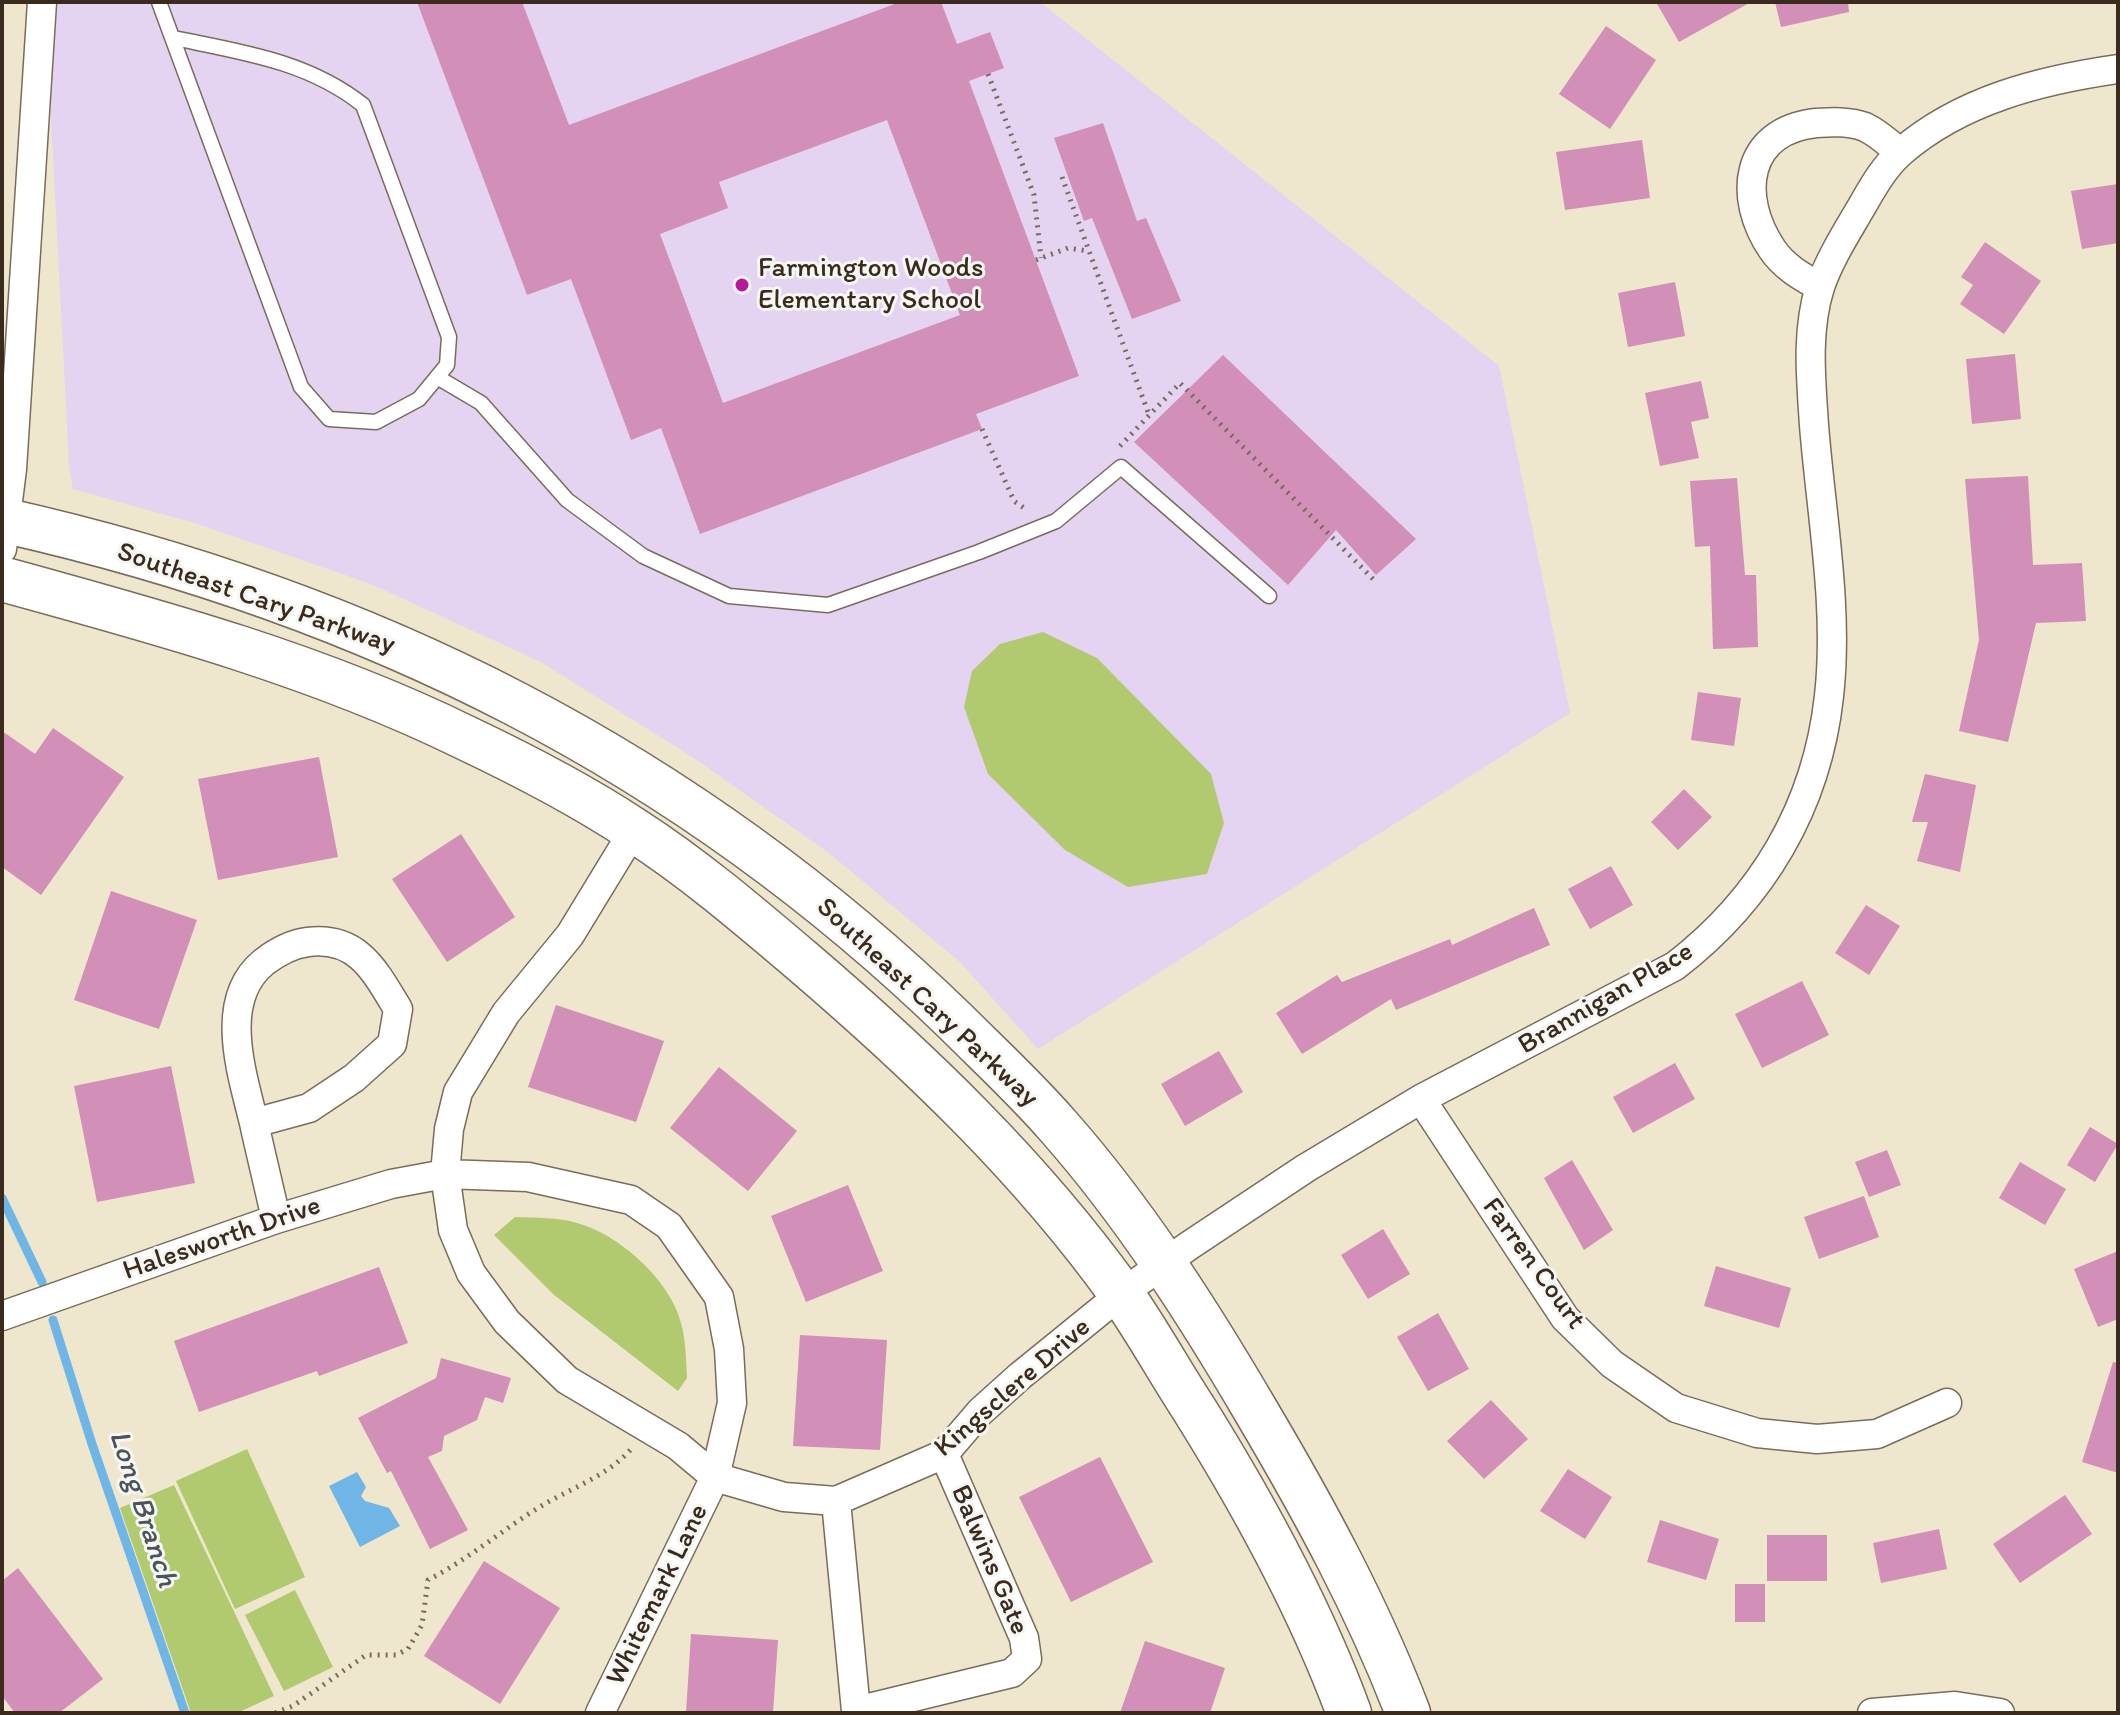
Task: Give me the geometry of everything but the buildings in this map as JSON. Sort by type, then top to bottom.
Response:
[{"type":"main road","name":"Southeast Cary Parkway","points":[[3,530],[165,563],[345,624],[484,685],[590,742],[659,784],[828,907],[923,991],[1058,1126],[1163,1265],[1227,1361],[1346,1568],[1408,1713]]},
{"type":"main road","name":"Southeast Cary Parkway","points":[[2,579],[154,620],[322,676],[464,737],[634,830],[760,925],[885,1031],[1012,1160],[1121,1294],[1227,1462],[1288,1574],[1349,1713]]},
{"type":"street","points":[[3,530],[12,469],[42,2]]},
{"type":"street","name":"Brannigan Place","points":[[1121,1294],[1306,1168],[1421,1099],[1675,966],[1704,944],[1742,905],[1788,840],[1804,798],[1825,721],[1833,646],[1810,369],[1812,321],[1820,287],[1836,250],[1882,173],[1900,153],[1938,126],[2025,86],[2118,69]]},
{"type":"street","points":[[1820,287],[1783,261],[1757,222],[1749,195],[1758,158],[1787,131],[1836,121],[1865,127],[1900,153]]},
{"type":"street","name":"Kingsclere Drive","points":[[634,830],[570,935],[482,1048],[458,1092],[449,1129],[445,1174],[453,1230],[471,1273],[507,1322],[567,1380],[678,1446],[715,1477],[784,1497],[836,1501],[944,1454],[980,1412],[1121,1294]]},
{"type":"street","points":[[254,1123],[309,1108],[354,1078],[392,1044],[398,1009],[375,971],[349,946],[327,939],[298,943],[275,953],[249,975],[240,1001],[237,1034],[240,1068],[276,1219]]},
{"type":"street","name":"Farren Court","points":[[1421,1099],[1565,1318],[1612,1364],[1676,1408],[1757,1433],[1817,1439],[1877,1434],[1947,1403]]},
{"type":"street","points":[[445,1174],[528,1177],[581,1187],[631,1200],[669,1226],[719,1297],[729,1349],[732,1403],[715,1477]]},
{"type":"street","name":"Halesworth Drive","points":[[2,1316],[276,1219],[391,1184],[445,1174]]},
{"type":"street","name":"Balwins Gate","points":[[836,1501],[856,1711],[1012,1673],[1027,1659],[1024,1638],[944,1454]]},
{"type":"street","name":"Whitemark Lane","points":[[600,1713],[715,1477]]},
{"type":"street","points":[[1872,1713],[1955,1706],[2000,1713]]},
{"type":"lane","points":[[159,2],[301,387],[329,419],[376,422],[419,399],[447,365],[449,337],[363,105],[335,83],[277,60],[174,38]]},
{"type":"lane","points":[[437,377],[481,403],[567,500],[643,556],[729,596],[828,605],[979,552],[1056,521],[1121,467],[1269,596]]},
{"type":"path","points":[[988,74],[1034,195],[1038,259],[1068,248],[1089,252]]},
{"type":"path","points":[[1062,177],[1149,415]]},
{"type":"path","points":[[1119,447],[1180,383],[1373,579]]},
{"type":"path","points":[[982,429],[1014,501],[1033,514]]},
{"type":"path","points":[[275,1713],[293,1706],[366,1655],[396,1655],[408,1649],[422,1625],[428,1580],[457,1565],[479,1545],[540,1507],[607,1471],[622,1459],[648,1428]]},
{"type":"shaded area","points":[[45,2],[1040,2],[1499,366],[1570,713],[1038,1049],[960,962],[829,853],[694,758],[541,662],[371,584],[198,524],[73,489],[69,463]]},
{"type":"green space","points":[[1043,632],[1097,658],[1211,774],[1224,823],[1207,874],[1128,887],[1065,850],[988,774],[964,707],[972,671],[1000,644]]},
{"type":"green space","points":[[515,1217],[577,1223],[610,1237],[641,1261],[666,1291],[683,1330],[687,1378],[678,1391],[553,1294],[494,1235]]},
{"type":"green space","points":[[247,1449],[305,1577],[235,1609],[176,1481]]},
{"type":"green space","points":[[174,1485],[274,1696],[237,1713],[191,1713],[120,1508]]},
{"type":"green space","points":[[295,1590],[333,1667],[284,1691],[245,1615]]},
{"type":"water","points":[[357,1472],[366,1487],[361,1496],[365,1501],[389,1508],[400,1526],[360,1547],[329,1486]]},
{"type":"waterway","name":"Long Branch","points":[[2,1198],[42,1282]]},
{"type":"waterway","name":"Long Branch","points":[[53,1320],[92,1444],[185,1713]]},
{"type":"place","name":"Farmington Woods Elementary School","points":[[742,285]]}]
